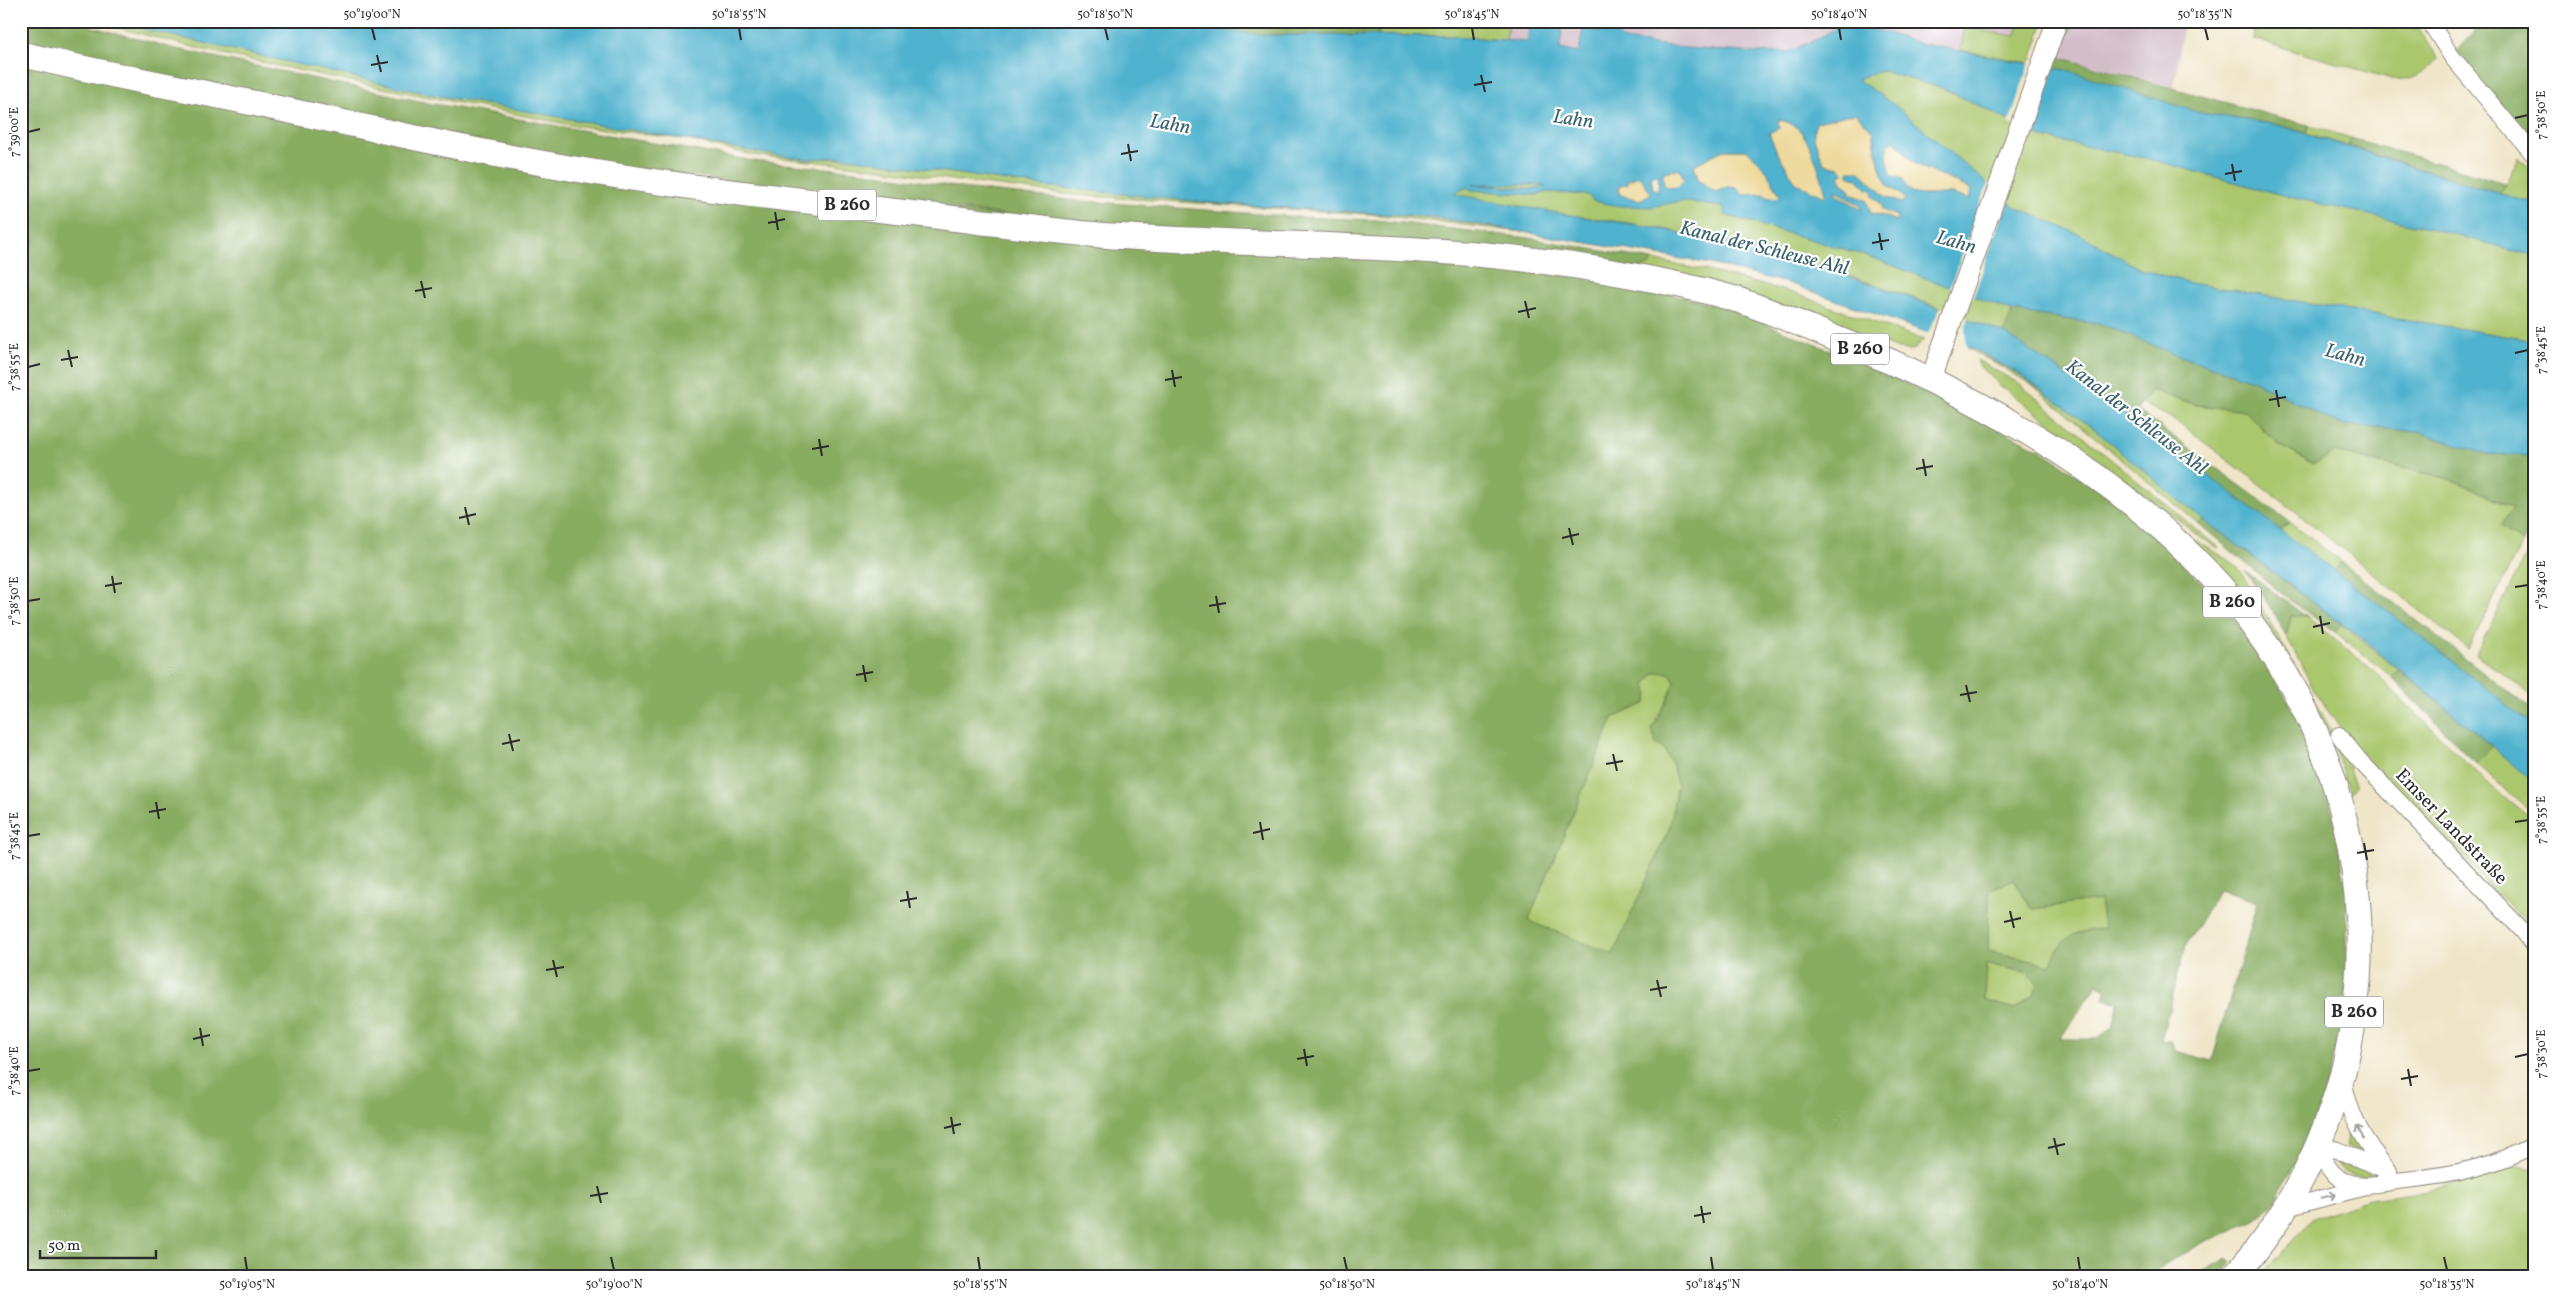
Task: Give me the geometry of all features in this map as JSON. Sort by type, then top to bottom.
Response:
[{"type":"main road","name":"B 260","points":[[21,54],[600,174],[1102,236],[1476,254],[1614,272],[1734,299],[1934,371],[2074,459],[2144,510],[2185,548],[2218,584],[2258,633],[2284,671],[2322,746],[2336,787],[2354,868],[2361,949],[2358,989],[2342,1074],[2319,1145],[2282,1209],[2235,1276]]},
{"type":"street","points":[[1934,371],[2057,21]]},
{"type":"street","points":[[2429,21],[2452,57],[2534,155]]},
{"type":"street","name":"Emser Landstraße","points":[[2339,735],[2359,760],[2524,932],[2534,946]]},
{"type":"street","points":[[2342,1074],[2347,1100],[2355,1123],[2368,1147],[2389,1171]]},
{"type":"street","points":[[2319,1145],[2337,1150],[2406,1180]]},
{"type":"street","points":[[2319,1145],[2324,1161],[2331,1172],[2343,1180],[2357,1185],[2438,1178],[2492,1163],[2534,1145]]},
{"type":"street","points":[[2282,1209],[2378,1184]]},
{"type":"shaded area","points":[[1508,21],[1530,21],[1527,42],[1506,40]]},
{"type":"shaded area","points":[[1563,21],[2020,21],[2016,36],[1965,29],[1960,50],[1923,44],[1881,31],[1840,26],[1815,40],[1787,52],[1758,53],[1687,48],[1623,40],[1583,29],[1579,53],[1560,49]]},
{"type":"shaded area","points":[[2073,21],[2184,21],[2174,87],[2060,57]]},
{"type":"green space","points":[[21,21],[71,21],[172,48],[429,103],[754,161],[865,172],[962,188],[1071,200],[1300,217],[1376,220],[1529,238],[1652,260],[1651,265],[1630,269],[1111,228],[580,162],[21,47]]},
{"type":"green space","points":[[91,21],[107,21],[131,26],[429,94],[808,159],[867,160],[1043,186],[1349,210],[1470,223],[1531,233],[1379,215],[1073,195],[867,167],[752,155],[683,139],[572,125],[388,89],[209,51]]},
{"type":"green space","points":[[1136,21],[1379,21],[1378,35],[1266,35]]},
{"type":"green space","points":[[1379,21],[1508,21],[1506,40],[1454,36],[1378,35]]},
{"type":"green space","points":[[2020,21],[2044,21],[2030,63],[1960,50],[1965,28],[2016,36]]},
{"type":"green space","points":[[2069,21],[2073,21],[2060,57],[2058,57]]},
{"type":"green space","points":[[2273,21],[2413,21],[2438,58],[2418,75],[2406,79],[2392,79],[2253,39],[2254,28],[2272,29]]},
{"type":"green space","points":[[2484,21],[2534,21],[2534,145],[2456,51]]},
{"type":"green space","points":[[2058,57],[2308,125],[2306,133],[2278,125],[2200,113],[2054,68]]},
{"type":"green space","points":[[21,61],[518,166],[1452,261],[1652,288],[1735,311],[1912,386],[2041,450],[2117,502],[2215,595],[2249,639],[2294,710],[2333,812],[2347,896],[2347,987],[2339,1036],[2324,1095],[2296,1163],[2272,1205],[2256,1220],[2204,1242],[2147,1276],[21,1276]],"holes":[[[1664,672],[1671,674],[1675,682],[1652,729],[1656,744],[1664,749],[1672,763],[1677,784],[1670,827],[1613,954],[1528,921],[1613,718],[1646,703],[1648,694],[1646,684],[1654,673]],[[2014,879],[2032,909],[2100,900],[2104,928],[2083,932],[2070,937],[2060,947],[2050,965],[1988,951],[1989,890]],[[2219,890],[2258,902],[2212,1061],[2175,1051],[2170,1041],[2161,1040],[2185,947]],[[1987,964],[2026,972],[2038,984],[2034,994],[2015,1009],[1985,1000]],[[2097,984],[2106,990],[2104,999],[2118,1002],[2112,1028],[2098,1039],[2060,1039]]]},
{"type":"green space","points":[[1882,71],[1945,89],[2044,138],[2150,159],[2286,196],[2450,233],[2534,256],[2534,341],[2190,283],[2140,269],[2085,237],[2015,207],[1897,107],[1856,79]]},
{"type":"green space","points":[[2308,125],[2351,138],[2348,146],[2306,133]]},
{"type":"green space","points":[[2351,138],[2505,183],[2500,194],[2348,146]]},
{"type":"green space","points":[[2519,157],[2534,173],[2534,202],[2500,194]]},
{"type":"green space","points":[[1472,185],[1544,185],[1545,187],[1537,189]]},
{"type":"green space","points":[[1467,187],[1536,195],[1549,192],[1588,195],[1651,207],[1681,201],[1723,207],[1726,215],[1865,255],[2012,311],[2004,333],[1885,288],[1812,264],[1730,243],[1668,230],[1500,205],[1453,194]]},
{"type":"green space","points":[[1652,260],[1708,271],[1790,292],[1924,340],[1913,350],[1898,349],[1798,310],[1630,269],[1650,265]]},
{"type":"green space","points":[[2012,311],[2104,325],[2179,356],[2253,380],[2338,424],[2418,432],[2486,454],[2534,456],[2534,537],[2527,533],[2522,543],[2500,526],[2513,507],[2454,480],[2335,452],[2314,464],[2279,445],[2245,411],[2197,405],[2151,390],[2137,410],[2290,522],[2279,530],[2145,428],[2004,333]]},
{"type":"green space","points":[[1966,347],[2021,375],[2094,429],[2204,520],[2199,524],[2031,384]]},
{"type":"green space","points":[[1977,360],[2018,383],[2219,548],[2217,549],[2004,388],[1998,386],[1999,384],[1980,367]]},
{"type":"green space","points":[[2151,390],[2197,405],[2245,411],[2279,445],[2313,464],[2335,452],[2454,480],[2513,507],[2500,526],[2522,543],[2468,649],[2295,511],[2175,420],[2142,403]]},
{"type":"green space","points":[[2204,520],[2341,624],[2335,632],[2287,598],[2199,524]]},
{"type":"green space","points":[[2290,522],[2341,562],[2335,571],[2279,530]]},
{"type":"green space","points":[[2195,540],[2229,560],[2240,570],[2337,740],[2356,787],[2350,793],[2333,743],[2308,694],[2193,542]]},
{"type":"green space","points":[[2534,540],[2534,698],[2476,654]]},
{"type":"green space","points":[[2341,562],[2534,711],[2534,726],[2335,571]]},
{"type":"green space","points":[[2245,571],[2307,617],[2291,616],[2287,634],[2284,632],[2267,602]]},
{"type":"green space","points":[[2291,616],[2307,617],[2368,666],[2486,782],[2534,821],[2534,932],[2347,738],[2317,695],[2284,632],[2287,634]]},
{"type":"green space","points":[[2341,624],[2399,670],[2391,676],[2335,632]]},
{"type":"green space","points":[[2399,670],[2492,746],[2475,763],[2391,676]]},
{"type":"green space","points":[[1664,672],[1671,674],[1675,682],[1666,703],[1656,718],[1664,749],[1672,763],[1677,783],[1670,827],[1613,955],[1528,921],[1613,718],[1646,703],[1648,694],[1646,684],[1654,673]]},
{"type":"green space","points":[[2492,746],[2534,781],[2534,814],[2475,763]]},
{"type":"green space","points":[[2014,879],[2032,909],[2100,900],[2104,928],[2077,933],[2050,965],[1988,951],[1989,890]]},
{"type":"green space","points":[[1987,964],[2026,972],[2038,984],[2034,994],[2014,1009],[1984,1000]]},
{"type":"green space","points":[[2349,1127],[2362,1152],[2345,1147]]},
{"type":"green space","points":[[2337,1162],[2383,1177],[2357,1176],[2345,1171]]},
{"type":"green space","points":[[2517,1165],[2534,1169],[2534,1276],[2261,1276],[2313,1218],[2370,1199],[2414,1193],[2463,1182]]},
{"type":"green space","points":[[2225,1259],[2231,1261],[2221,1276],[2196,1276]]},
{"type":"sand","points":[[1856,113],[1874,132],[1878,159],[1885,180],[1905,200],[1901,203],[1886,198],[1859,171],[1857,179],[1865,187],[1871,189],[1874,194],[1872,195],[1889,213],[1897,216],[1896,221],[1886,216],[1871,213],[1866,200],[1846,188],[1839,175],[1844,173],[1839,167],[1824,164],[1814,138],[1817,122]]},
{"type":"sand","points":[[1777,119],[1795,126],[1807,140],[1818,167],[1826,193],[1825,197],[1796,184],[1777,152],[1768,132],[1779,128]]},
{"type":"sand","points":[[1894,140],[1915,164],[1971,189],[1969,200],[1952,194],[1914,195],[1907,190],[1891,175],[1887,157],[1888,145]]},
{"type":"sand","points":[[1723,150],[1747,150],[1765,168],[1781,195],[1777,198],[1742,195],[1738,188],[1727,187],[1716,192],[1699,181],[1694,165]]},
{"type":"sand","points":[[1680,169],[1684,180],[1676,188],[1664,186],[1663,172]]},
{"type":"sand","points":[[1640,175],[1652,194],[1639,200],[1620,195],[1620,185]]},
{"type":"sand","points":[[1836,189],[1861,206],[1862,210],[1836,194]]},
{"type":"water","name":"Lahn","points":[[107,21],[1135,21],[1266,35],[1454,36],[1527,42],[1530,21],[1563,21],[1560,49],[1579,53],[1583,29],[1617,34],[1623,40],[1687,48],[1758,53],[1787,52],[1815,40],[1840,26],[1881,31],[1923,44],[2070,71],[2200,113],[2278,125],[2500,194],[2534,202],[2534,256],[2450,233],[2286,196],[2150,159],[2044,138],[1945,89],[1882,71],[1857,79],[1897,107],[2015,207],[2085,237],[2140,269],[2190,283],[2534,341],[2534,456],[2486,454],[2418,432],[2338,424],[2253,380],[2179,356],[2104,325],[2012,311],[1865,255],[1725,215],[1723,207],[1681,201],[1651,207],[1620,206],[1593,201],[1588,195],[1549,192],[1536,195],[1471,190],[1467,187],[1454,194],[1563,214],[1646,226],[1727,243],[1813,265],[1892,291],[2004,333],[2145,428],[2388,611],[2534,726],[2534,781],[2365,641],[2188,508],[2094,429],[2021,375],[1976,350],[1791,284],[1711,264],[1435,217],[1212,203],[1042,186],[844,157],[808,159],[767,154],[429,94]],"holes":[[[1856,113],[1874,132],[1882,174],[1888,185],[1902,195],[1905,200],[1901,203],[1886,197],[1859,171],[1849,171],[1849,175],[1857,179],[1868,190],[1871,189],[1874,194],[1871,195],[1882,204],[1882,210],[1897,216],[1896,221],[1871,213],[1866,200],[1850,194],[1848,187],[1843,185],[1839,175],[1845,173],[1839,167],[1824,164],[1814,138],[1817,122]],[[1778,119],[1791,124],[1799,130],[1805,137],[1814,156],[1826,193],[1825,197],[1796,183],[1777,152],[1769,133],[1779,128]],[[1894,140],[1915,164],[1971,189],[1969,200],[1950,194],[1916,194],[1906,186],[1903,179],[1891,175],[1887,157],[1888,145]],[[1723,150],[1747,150],[1765,168],[1780,195],[1777,198],[1767,197],[1764,194],[1743,195],[1738,188],[1727,187],[1716,192],[1699,181],[1694,165]],[[1680,169],[1684,180],[1676,188],[1664,186],[1663,172]],[[1659,175],[1658,190],[1653,189],[1651,176]],[[1640,176],[1651,194],[1639,200],[1620,195],[1618,190],[1620,185],[1628,184],[1628,179]],[[1473,185],[1544,185],[1545,187],[1537,189]],[[1836,190],[1861,206],[1862,210],[1836,194]]]},
{"type":"pier","points":[[2030,61],[2055,65],[2030,134],[2009,123]]},
{"type":"pier","points":[[1989,181],[2008,198],[1973,298],[1949,289]]},
{"type":"pier","points":[[1941,307],[1968,317],[1965,330],[1967,349],[1927,335]]},
{"type":"water label","name":"Kanal der Schleuse Ahl","points":[[1764,249]]},
{"type":"water label","name":"Kanal der Schleuse Ahl","points":[[2136,418]]}]
